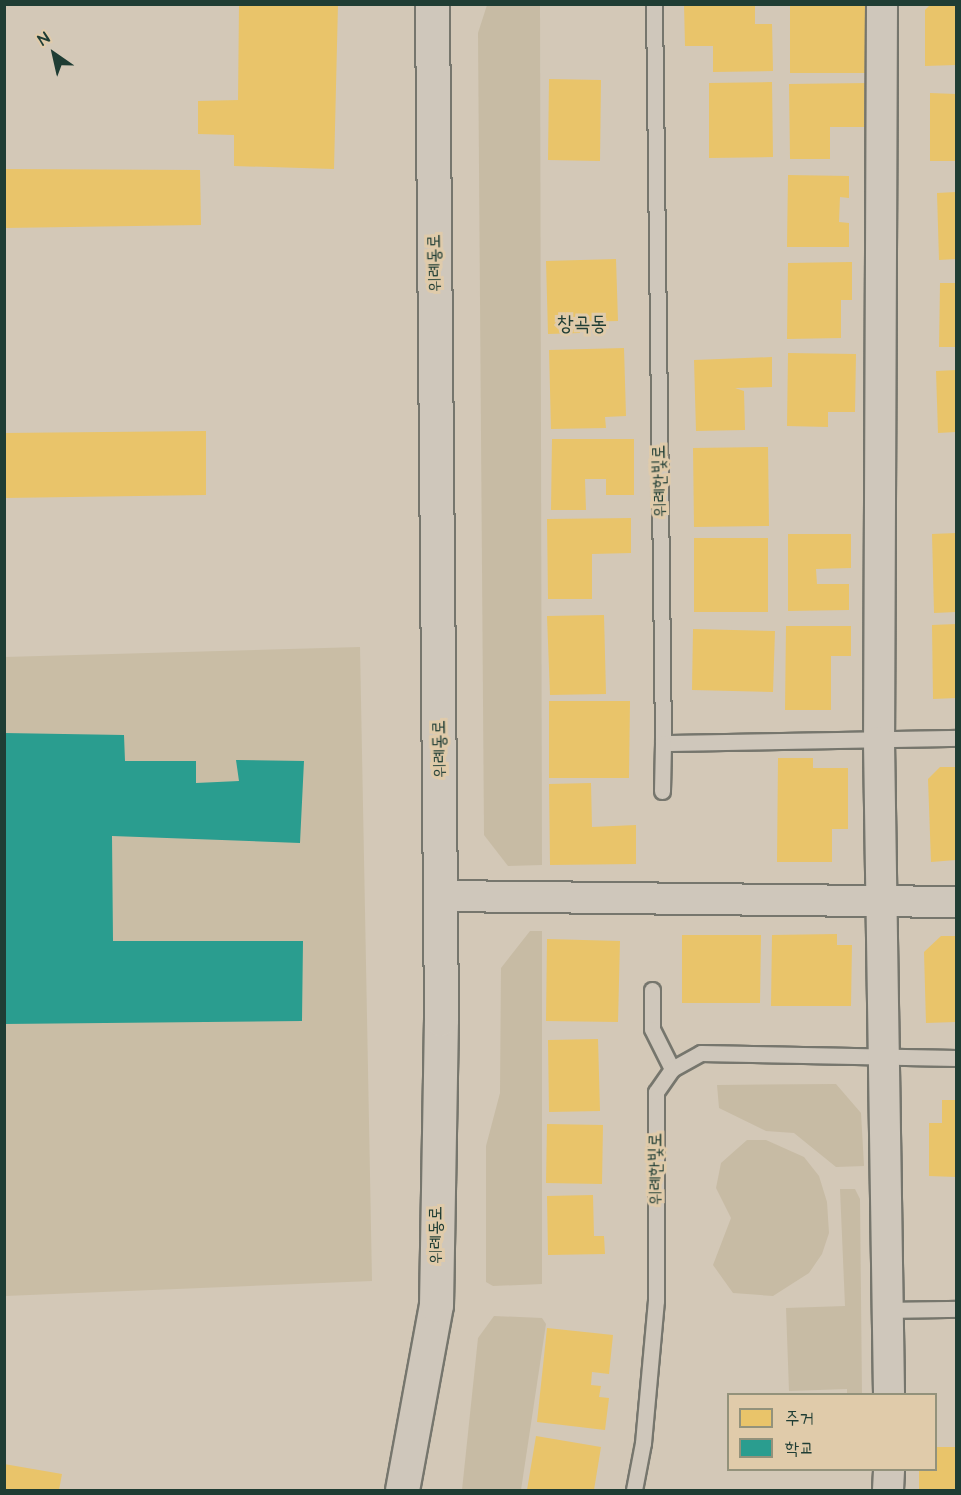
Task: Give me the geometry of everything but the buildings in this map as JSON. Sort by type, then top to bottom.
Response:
[{"type":"street","name":"위례동로","points":[[402,1491],[436,1305],[442,896],[432,4]]},
{"type":"street","points":[[882,4],[879,742],[890,1393]]},
{"type":"street","points":[[442,896],[883,903],[957,902]]},
{"type":"street","points":[[888,1491],[889,1471]]},
{"type":"lane","name":"위례한빛로","points":[[654,4],[662,791]]},
{"type":"lane","points":[[663,743],[879,742],[957,738]]},
{"type":"lane","points":[[652,990],[652,1029],[672,1069]]},
{"type":"lane","name":"위례한빛로","points":[[634,1491],[656,1301],[656,1092],[672,1069],[701,1053],[957,1059]]},
{"type":"lane","points":[[890,1310],[957,1309]]},
{"type":"shaded area","points":[[487,5],[540,5],[542,865],[508,866],[484,835],[478,33]]},
{"type":"shaded area","points":[[360,647],[372,1281],[5,1296],[4,657]]},
{"type":"shaded area","points":[[530,931],[542,931],[542,1284],[493,1286],[486,1282],[486,1146],[500,1093],[501,968]]},
{"type":"shaded area","points":[[836,1084],[861,1113],[864,1166],[836,1167],[794,1133],[766,1131],[719,1108],[717,1085]]},
{"type":"shaded area","points":[[747,1140],[766,1140],[804,1157],[819,1176],[827,1202],[829,1233],[822,1254],[809,1273],[773,1296],[733,1293],[713,1265],[731,1218],[716,1188],[721,1163]]},
{"type":"shaded area","points":[[840,1189],[855,1189],[860,1199],[862,1393],[847,1393],[847,1389],[789,1391],[786,1308],[845,1306]]},
{"type":"shaded area","points":[[494,1316],[542,1318],[546,1324],[521,1490],[462,1490],[478,1338]]},
{"type":"district","name":"창곡동","points":[[582,324]]}]
